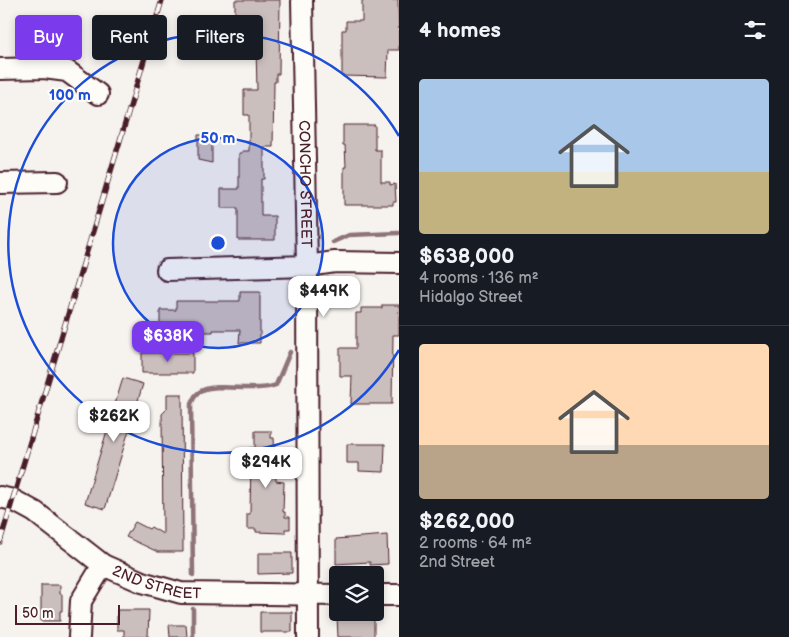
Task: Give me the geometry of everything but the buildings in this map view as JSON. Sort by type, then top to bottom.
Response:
[{"type":"street","name":"CONCHO STREET","points":[[302,0],[307,266],[308,637]]},
{"type":"street","points":[[0,69],[44,68],[67,71],[98,94]]},
{"type":"street","points":[[0,183],[57,182]]},
{"type":"street","points":[[166,270],[307,266],[335,262],[399,262]]},
{"type":"street","name":"2ND STREET","points":[[0,497],[12,500],[35,512],[103,565],[142,582],[181,593],[329,595]]},
{"type":"street","points":[[79,637],[81,601],[103,565]]},
{"type":"street","points":[[384,595],[399,595]]},
{"type":"waterway","points":[[333,242],[349,235],[399,233]]},
{"type":"waterway","points":[[193,575],[191,404],[197,393],[208,388],[258,388],[276,385],[290,352]]},
{"type":"waterway","points":[[193,609],[193,637]]},
{"type":"railway","points":[[0,542],[162,0]]}]
